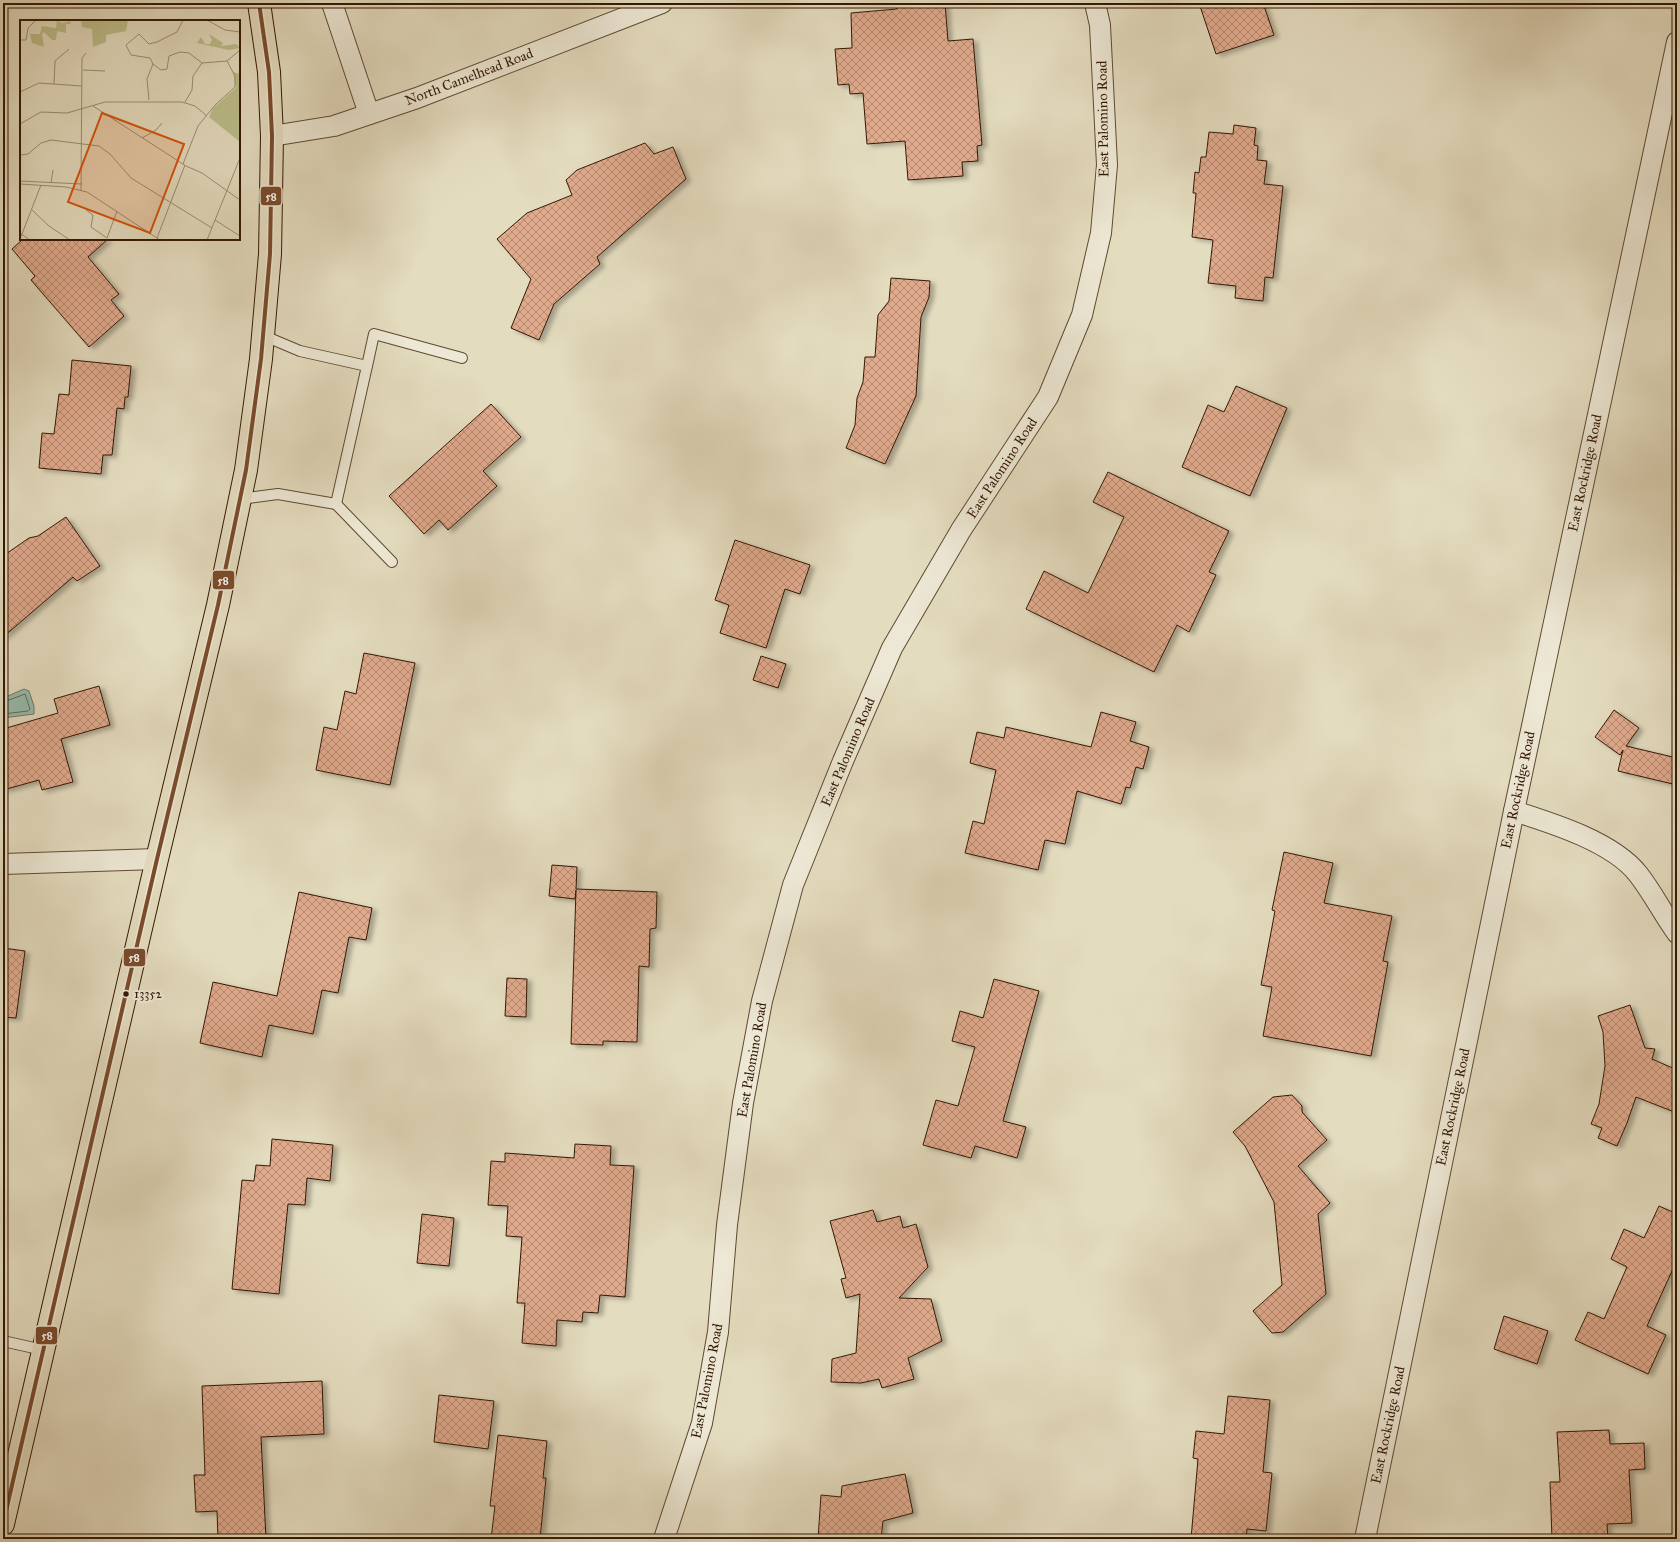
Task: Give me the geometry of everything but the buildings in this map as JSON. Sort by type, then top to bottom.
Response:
[{"type":"main road","points":[[3,1524],[157,859],[218,605],[246,470],[261,359],[270,254],[272,136],[269,72],[259,3]]},
{"type":"street","points":[[332,3],[369,114]]},
{"type":"street","name":"North Camelhead Road","points":[[272,136],[334,126],[417,98],[662,3]]},
{"type":"street","name":"East Palomino Road","points":[[664,1539],[702,1423],[718,1332],[727,1225],[743,1103],[762,1001],[793,885],[843,761],[892,648],[961,530],[1048,397],[1082,315],[1101,233],[1107,165],[1100,25],[1095,3]]},
{"type":"street","name":"East Rockridge Road","points":[[1365,1539],[1514,811],[1677,42]]},
{"type":"street","points":[[1514,811],[1554,824],[1612,851],[1638,874],[1677,933]]},
{"type":"street","points":[[3,864],[157,859]]},
{"type":"lane","points":[[336,504],[374,334],[462,358]]},
{"type":"lane","points":[[262,335],[300,351],[367,366]]},
{"type":"lane","points":[[240,499],[278,494],[336,504],[392,562]]},
{"type":"lane","points":[[3,1341],[43,1350]]},
{"type":"water","points":[[24,689],[29,691],[34,706],[34,714],[3,718],[3,695],[8,696]]},
{"type":"transit line","name":"58","points":[[3,1524],[157,859],[218,605],[246,470],[261,359],[270,254],[272,136],[269,72],[259,3]]},
{"type":"place","name":"13352","points":[[126,994]]}]
